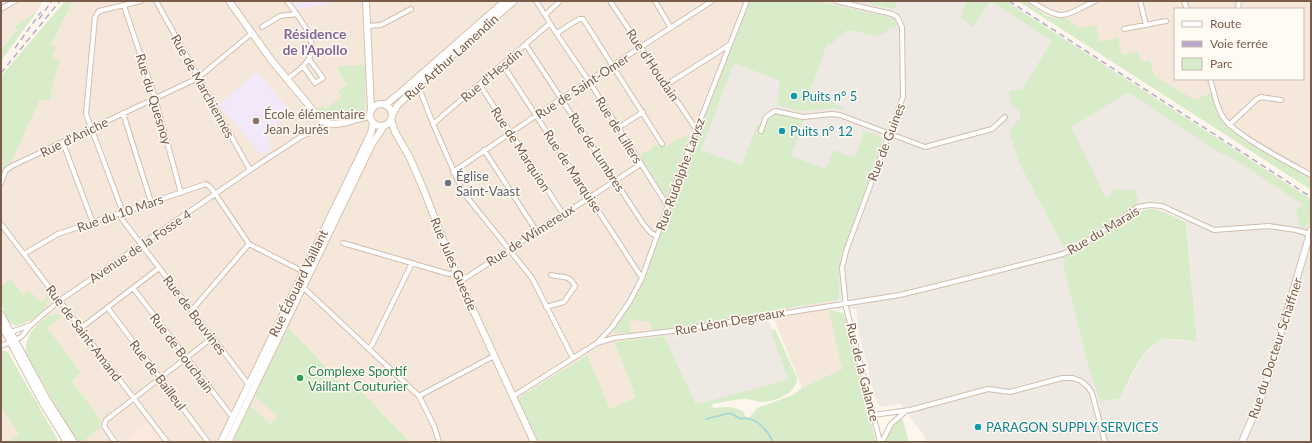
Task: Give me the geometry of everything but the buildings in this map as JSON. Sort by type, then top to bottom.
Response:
[{"type":"main road","points":[[229,1],[287,79],[316,114],[327,123],[335,125],[370,113],[382,104]]},
{"type":"main road","points":[[366,1],[369,92],[370,113],[373,124],[384,126],[392,117],[391,110],[369,92]]},
{"type":"main road","name":"Rue Arthur Lamendin","points":[[382,104],[400,93],[505,1]]},
{"type":"main road","name":"Rue Arthur Lamendin","points":[[392,117],[397,106],[418,85],[514,1]]},
{"type":"main road","name":"Rue Jules Guesde","points":[[392,117],[395,132],[410,158],[456,273],[534,442]]},
{"type":"main road","name":"Rue Édouard Vaillant","points":[[221,442],[371,133],[373,124]]},
{"type":"main road","name":"Rue Jules Guesde","points":[[384,126],[395,132]]},
{"type":"main road","name":"Rue Édouard Vaillant","points":[[228,442],[372,144],[384,126]]},
{"type":"main road","name":"Rue du Docteur Schaffner","points":[[1242,442],[1263,392],[1310,232]]},
{"type":"main road","points":[[1,315],[8,333],[41,400],[67,442]]},
{"type":"main road","points":[[1,324],[8,333]]},
{"type":"main road","points":[[12,341],[49,404],[74,442]]},
{"type":"street","points":[[1,10],[15,1]]},
{"type":"street","points":[[121,214],[122,210],[86,114],[95,17],[97,13],[141,1]]},
{"type":"street","name":"Rue de Marchiennes","points":[[156,1],[250,170]]},
{"type":"street","points":[[287,1],[310,35],[309,59],[287,79]]},
{"type":"street","name":"Rue de Lillers","points":[[536,1],[549,24],[558,33],[668,205]]},
{"type":"street","points":[[545,15],[560,1]]},
{"type":"street","name":"Rue d'Houdain","points":[[610,1],[640,49],[696,129]]},
{"type":"street","points":[[655,1],[671,28]]},
{"type":"street","name":"Rue de Saint-Omer","points":[[453,172],[562,98],[640,49],[712,1]]},
{"type":"street","name":"Rue Rudolphe Larysz","points":[[599,341],[608,333],[630,301],[642,278],[696,129],[747,1]]},
{"type":"street","name":"Rue de Guines","points":[[836,1],[892,14],[897,17],[901,24],[904,91],[890,134],[843,261],[846,302]]},
{"type":"street","points":[[1031,1],[1049,13],[1058,16],[1070,13],[1095,1]]},
{"type":"street","points":[[1140,1],[1146,25]]},
{"type":"street","name":"Rue du Quesnoy","points":[[124,6],[155,98],[181,193]]},
{"type":"street","points":[[367,26],[381,25],[411,9]]},
{"type":"street","points":[[262,27],[280,16],[296,14]]},
{"type":"street","points":[[558,33],[579,19],[582,20],[613,65],[662,144]]},
{"type":"street","points":[[1124,29],[1166,21]]},
{"type":"street","name":"Rue d'Hesdin","points":[[433,124],[549,24]]},
{"type":"street","name":"Rue d'Aniche","points":[[1,183],[7,169],[198,78],[252,33]]},
{"type":"street","name":"Rue de Lumbres","points":[[526,45],[644,225],[650,233],[657,236]]},
{"type":"street","points":[[666,85],[729,45]]},
{"type":"street","points":[[303,66],[315,83],[323,78],[309,59]]},
{"type":"street","name":"Rue de Marquise","points":[[503,65],[642,278]]},
{"type":"street","points":[[1210,80],[1222,116],[1229,125],[1244,136],[1311,175]]},
{"type":"street","name":"Rue de Marquion","points":[[480,84],[563,214]]},
{"type":"street","points":[[418,85],[453,172],[463,192],[532,278],[573,358]]},
{"type":"street","points":[[1229,125],[1256,99],[1261,97],[1280,100]]},
{"type":"street","points":[[760,131],[766,117],[775,111],[803,117],[840,115],[925,147],[992,129],[1005,116]]},
{"type":"street","points":[[618,128],[643,112]]},
{"type":"street","points":[[123,113],[151,202]]},
{"type":"street","points":[[250,170],[302,136],[324,128],[327,123]]},
{"type":"street","points":[[63,143],[92,223]]},
{"type":"street","points":[[484,150],[537,232]]},
{"type":"street","name":"Rue de Wimereux","points":[[461,281],[641,164]]},
{"type":"street","name":"Avenue de la Fosse 4","points":[[1,346],[21,337],[31,325],[60,301],[250,170]]},
{"type":"street","name":"Rue du 10 Mars","points":[[24,254],[58,234],[121,214],[151,202],[206,184],[210,186],[216,194]]},
{"type":"street","points":[[216,194],[249,244],[304,272]]},
{"type":"street","name":"Rue du Marais","points":[[846,302],[926,289],[1059,255],[1083,244],[1138,208],[1149,204],[1162,206],[1214,230],[1269,226],[1310,232]]},
{"type":"street","name":"Rue de Bouvines","points":[[121,214],[120,218],[249,385]]},
{"type":"street","name":"Rue de Saint-Amand","points":[[1,224],[167,442]]},
{"type":"street","points":[[343,243],[449,274],[456,273]]},
{"type":"street","points":[[192,310],[249,244]]},
{"type":"street","points":[[368,348],[372,344],[412,263]]},
{"type":"street","points":[[81,328],[159,268]]},
{"type":"street","points":[[546,307],[564,302],[575,286],[571,279],[566,276],[551,275]]},
{"type":"street","points":[[303,287],[419,396],[434,426],[439,442]]},
{"type":"street","name":"Rue de Bouchain","points":[[133,288],[232,418]]},
{"type":"street","name":"Rue Léon Degreaux","points":[[512,397],[599,341],[672,332],[846,302]]},
{"type":"street","name":"Rue de la Galance","points":[[846,302],[873,415],[881,442]]},
{"type":"street","name":"Rue de Bailleul","points":[[108,308],[208,442]]},
{"type":"street","name":"Avenue de la Fosse 4","points":[[8,333],[31,325]]},
{"type":"street","points":[[608,333],[614,338]]},
{"type":"street","points":[[115,442],[104,424],[106,420],[161,379],[212,338]]},
{"type":"street","points":[[419,396],[494,356]]},
{"type":"street","points":[[873,415],[907,410],[988,389],[1010,392],[1062,378],[1072,378],[1084,384],[1092,393],[1105,442]]},
{"type":"street","points":[[881,442],[890,424],[907,410]]},
{"type":"shaded area","points":[[1,1],[43,1],[38,10],[15,26],[17,29],[1,49]]},
{"type":"shaded area","points":[[73,1],[745,1],[689,136],[642,269],[615,318],[650,322],[652,337],[614,342],[636,397],[610,409],[586,355],[518,398],[539,442],[410,442],[360,390],[344,386],[328,370],[270,425],[250,405],[233,442],[163,442],[148,423],[123,442],[89,442],[86,439],[100,428],[101,420],[72,381],[81,373],[47,327],[43,310],[31,290],[23,296],[1,286],[1,177],[13,158],[40,100],[51,100],[51,45]]},
{"type":"shaded area","points":[[292,1],[328,1],[329,4],[298,9]]},
{"type":"shaded area","points":[[745,1],[1006,1],[1311,199],[1311,442],[926,442],[924,436],[900,404],[880,407],[875,397],[859,334],[856,309],[828,309],[767,318],[797,378],[696,404],[664,336],[652,337],[650,322],[615,318],[642,269],[689,136]],"holes":[[[1010,132],[1097,180],[1107,201],[1110,221],[1136,205],[1151,202],[1157,202],[1186,216],[1197,342],[1166,339],[1154,343],[1141,359],[1120,398],[1100,402],[1087,362],[1063,264],[1065,250],[1020,165]]]},
{"type":"shaded area","points":[[1025,1],[1311,1],[1311,179],[1228,128],[1218,115],[1211,93],[1195,101],[1154,76],[1150,60],[1141,62],[1122,55],[1099,42],[1066,18],[1056,18],[1047,15]]},
{"type":"shaded area","name":"École élémentaire Jean Jaurès","points":[[257,72],[292,112],[269,130],[268,138],[272,150],[261,155],[219,105]]},
{"type":"shaded area","points":[[828,309],[842,369],[802,388],[773,317]]},
{"type":"shaded area","points":[[1,407],[19,434],[8,442],[1,442]]},
{"type":"shaded area","points":[[148,423],[163,442],[123,442]]},
{"type":"green space","points":[[65,1],[73,1],[51,45],[56,47],[52,57],[60,60],[51,90],[51,100],[40,100],[13,158],[1,177],[1,76]]},
{"type":"green space","points":[[750,1],[816,1],[892,18],[896,21],[897,30],[891,27],[888,28],[887,32],[878,36],[847,30],[830,45],[827,44],[810,91],[822,95],[847,111],[835,108],[799,111],[777,105],[780,81],[734,63],[701,150],[742,165],[758,123],[760,126],[759,130],[763,132],[767,123],[774,114],[804,120],[791,156],[826,169],[833,150],[855,158],[864,131],[878,135],[882,139],[882,144],[840,259],[839,297],[836,300],[652,331],[650,322],[630,320],[631,333],[614,333],[613,332],[633,300],[647,272],[688,156]]},
{"type":"green space","points":[[871,1],[882,3],[883,1],[897,1],[897,5],[892,9],[870,4]]},
{"type":"green space","points":[[966,1],[990,1],[973,27],[961,18]]},
{"type":"green space","points":[[990,1],[1006,1],[1311,199],[1311,220],[1304,228],[1299,227],[1296,208],[1303,207],[1303,205],[1233,158],[1220,153],[1131,94],[1127,93],[1071,127],[1107,200],[1114,189],[1135,190],[1138,199],[1136,205],[1110,221],[1113,227],[1148,209],[1163,211],[1186,222],[1197,342],[1177,339],[1158,341],[1144,354],[1138,363],[1120,398],[1100,402],[1087,362],[1063,264],[1065,250],[1020,165],[1009,132],[1020,118],[1020,112],[1011,104],[1009,91],[1022,89],[1052,41]]},
{"type":"green space","points":[[1018,1],[1025,1],[1047,16],[1066,18],[1080,28],[1096,25],[1099,42],[1118,37],[1122,55],[1138,51],[1141,62],[1150,60],[1154,76],[1195,100],[1211,93],[1218,115],[1228,128],[1311,179],[1311,190]]},
{"type":"green space","points":[[38,10],[1,61],[1,49],[17,30],[15,26]]},
{"type":"green space","points":[[365,65],[365,113],[333,121],[321,115],[317,109],[322,105],[325,109],[342,97],[339,90],[347,85],[338,71],[339,66]]},
{"type":"green space","points":[[688,135],[689,136],[667,197],[665,198],[640,157],[644,151],[648,152],[654,146],[660,144],[663,147]]},
{"type":"green space","points":[[11,279],[23,295],[30,290],[40,302],[49,295],[46,306],[38,315],[27,322],[16,326],[7,319],[2,303],[1,286]]},
{"type":"green space","points":[[828,309],[843,313],[847,321],[876,442],[539,442],[518,398],[587,355],[610,409],[636,397],[614,342],[664,336],[696,404],[788,380],[771,331],[775,329],[797,378],[794,388],[784,396],[766,402],[742,399],[712,404],[713,408],[730,407],[741,410],[745,413],[744,415],[749,418],[757,408],[793,395],[802,388],[842,369]]},
{"type":"green space","points":[[58,314],[63,315],[47,327],[81,373],[72,381],[101,420],[100,428],[86,439],[89,442],[78,441],[59,412],[26,354],[27,340],[34,328],[45,319]]},
{"type":"green space","name":"Complexe Sportif Vaillant Couturier","points":[[288,328],[344,386],[360,390],[410,442],[233,442],[250,405],[270,424],[278,417],[255,396]]},
{"type":"green space","points":[[1,350],[8,352],[59,442],[8,442],[19,434],[1,407]]},
{"type":"green space","points":[[902,417],[909,442],[885,442],[891,428]]},
{"type":"waterway","points":[[706,419],[730,413],[741,419],[751,419],[768,433],[773,442]]},
{"type":"railway","points":[[39,19],[52,1]]},
{"type":"railway","points":[[1,73],[60,1]]},
{"type":"railway","points":[[1009,1],[1311,197]]},
{"type":"railway","points":[[15,48],[41,12]]},
{"type":"place","name":"Puits n° 5","points":[[794,96]]},
{"type":"place","name":"École élémentaire Jean Jaurès","points":[[256,121]]},
{"type":"place","name":"Puits n° 12","points":[[782,131]]},
{"type":"place","name":"Église Saint-Vaast","points":[[448,183]]},
{"type":"place","name":"Complexe Sportif Vaillant Couturier","points":[[300,378]]},
{"type":"place","name":"PARAGON SUPPLY SERVICES","points":[[978,427]]},
{"type":"district","name":"Résidence de l'Apollo","points":[[315,42]]}]
